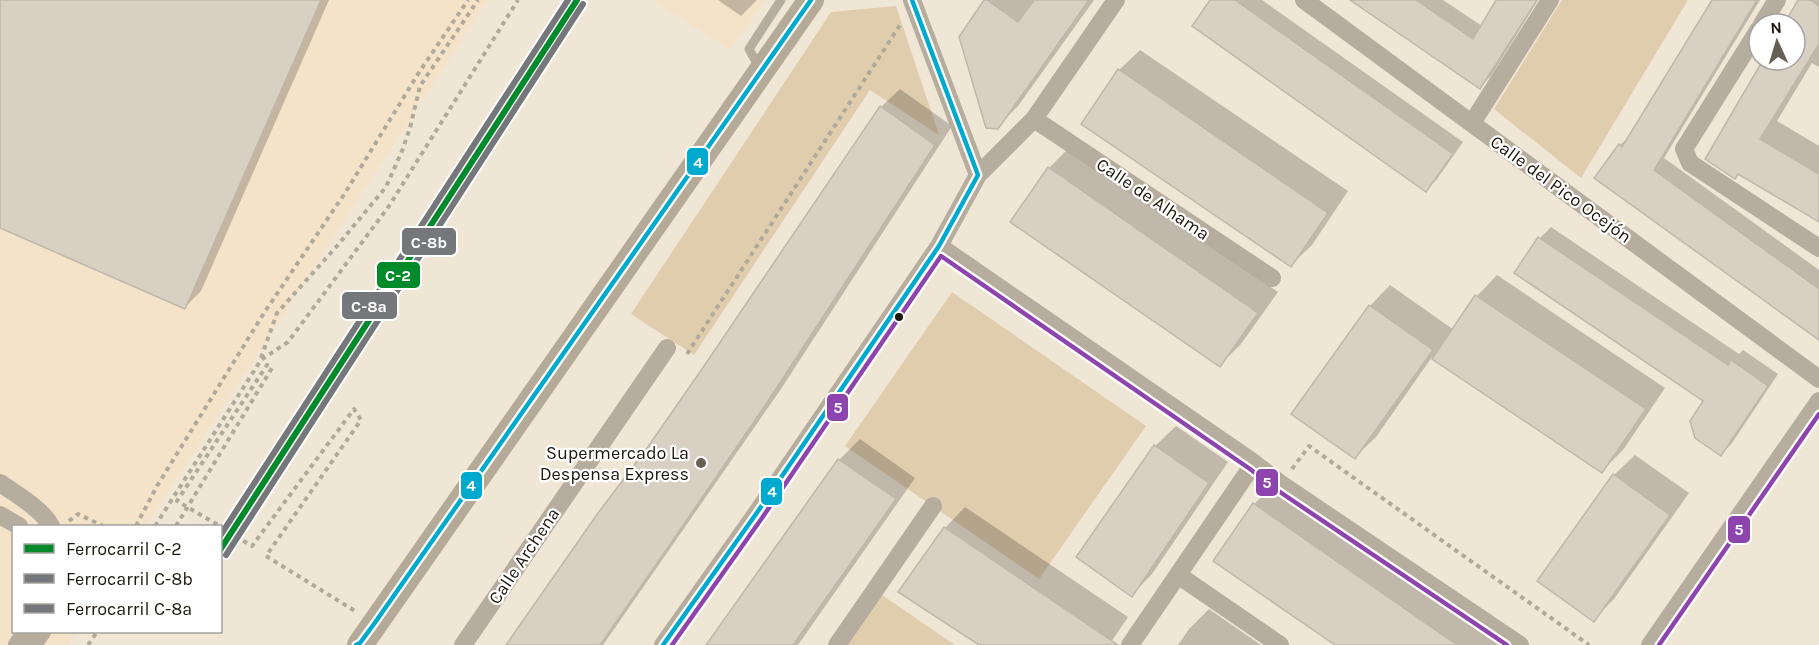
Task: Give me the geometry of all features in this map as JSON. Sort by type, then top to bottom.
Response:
[{"type":"main road","points":[[362,639],[811,0]]},
{"type":"street","points":[[663,645],[756,514],[939,246],[978,175],[1034,119],[1116,0]]},
{"type":"street","name":"Calle del Pico Ocejón","points":[[1304,0],[1819,379]]},
{"type":"street","points":[[1472,123],[1550,0]]},
{"type":"street","points":[[912,2],[978,175]]},
{"type":"street","points":[[1747,48],[1684,149],[1690,163],[1819,248]]},
{"type":"street","name":"Calle de Alhama","points":[[1034,119],[1272,278]]},
{"type":"street","points":[[939,246],[1254,463],[1281,484],[1520,645]]},
{"type":"street","name":"Calle Archena","points":[[463,645],[667,348]]},
{"type":"street","points":[[1650,645],[1819,401]]},
{"type":"street","points":[[1130,645],[1254,463]]},
{"type":"street","points":[[0,483],[28,502],[50,525]]},
{"type":"street","points":[[837,645],[933,506]]},
{"type":"street","points":[[0,515],[17,525]]},
{"type":"street","points":[[1178,575],[1280,645]]},
{"type":"lane","points":[[760,71],[750,49],[780,0]]},
{"type":"path","points":[[137,525],[157,486],[264,313],[345,193],[418,74],[468,0]]},
{"type":"path","points":[[156,525],[261,360],[277,313],[386,187],[410,128],[420,86],[478,0]]},
{"type":"path","points":[[261,360],[288,342],[389,206],[518,0]]},
{"type":"path","points":[[667,348],[683,360],[912,2]]},
{"type":"path","points":[[177,525],[186,507],[189,502],[272,368],[267,365],[177,501],[186,507],[217,525]]},
{"type":"path","points":[[222,528],[252,546],[354,409],[361,420],[266,556],[351,608],[362,639]]},
{"type":"path","points":[[1281,484],[1309,446],[1589,645]]},
{"type":"path","points":[[62,525],[78,514],[101,525]]},
{"type":"shaded area","points":[[0,0],[488,0],[147,525],[12,525],[12,633],[76,633],[69,645],[0,645]]},
{"type":"shaded area","points":[[653,0],[765,0],[730,50]]},
{"type":"shaded area","points":[[1562,0],[1688,0],[1581,178],[1494,109]]},
{"type":"shaded area","points":[[896,6],[939,135],[870,90],[694,355],[631,314],[831,12]]},
{"type":"shaded area","points":[[952,292],[1146,426],[1039,579],[845,446]]},
{"type":"shaded area","points":[[882,595],[955,645],[847,645]]},
{"type":"building","points":[[0,0],[321,0],[185,309],[0,228]]},
{"type":"building","points":[[984,0],[1018,22],[1034,0],[1089,0],[998,129],[986,128],[959,37]]},
{"type":"building","points":[[1210,0],[1235,0],[1453,154],[1426,192],[1192,26]]},
{"type":"building","points":[[1350,0],[1416,0],[1473,39],[1496,0],[1537,0],[1480,89]]},
{"type":"building","points":[[1712,0],[1757,0],[1750,12],[1747,12],[1747,17],[1654,170],[1819,289],[1819,340],[1594,178],[1619,144],[1622,147]]},
{"type":"building","points":[[1798,0],[1810,0],[1819,6],[1819,44],[1807,63],[1807,12],[1791,12]]},
{"type":"building","points":[[1118,69],[1328,213],[1291,267],[1081,124]]},
{"type":"building","points":[[1756,72],[1802,72],[1760,139],[1819,174],[1819,222],[1738,174],[1735,179],[1705,159]]},
{"type":"building","points":[[880,106],[935,145],[762,410],[662,556],[600,645],[506,645],[702,369]]},
{"type":"building","points":[[1048,167],[1258,313],[1220,367],[1010,222]]},
{"type":"building","points":[[1538,237],[1728,365],[1731,360],[1768,386],[1721,456],[1695,438],[1690,421],[1703,401],[1514,273]]},
{"type":"building","points":[[1475,295],[1646,409],[1602,473],[1432,359]]},
{"type":"building","points":[[1369,305],[1433,350],[1355,459],[1291,414]]},
{"type":"building","points":[[1154,445],[1209,483],[1132,597],[1076,557]]},
{"type":"building","points":[[838,459],[896,499],[793,645],[706,645]]},
{"type":"building","points":[[1613,474],[1670,515],[1594,622],[1537,581]]},
{"type":"building","points":[[1253,503],[1457,645],[1335,645],[1213,561]]},
{"type":"building","points":[[944,527],[1118,645],[979,645],[898,592]]},
{"type":"rail line","name":"C-8a","points":[[222,533],[568,0]]},
{"type":"rail line","name":"C-2","points":[[222,547],[577,0]]},
{"type":"rail line","name":"C-8b","points":[[226,555],[583,4]]},
{"type":"transit line","name":"4","points":[[356,645],[374,624],[811,0]]},
{"type":"transit line","name":"4","points":[[663,645],[756,514],[939,246],[978,175],[912,0]]},
{"type":"transit line","name":"5","points":[[672,645],[941,256],[1250,469],[1277,490],[1507,645]]},
{"type":"transit line","name":"5","points":[[1659,645],[1819,414]]},
{"type":"place","name":"Supermercado La Despensa Express","points":[[701,463]]}]
